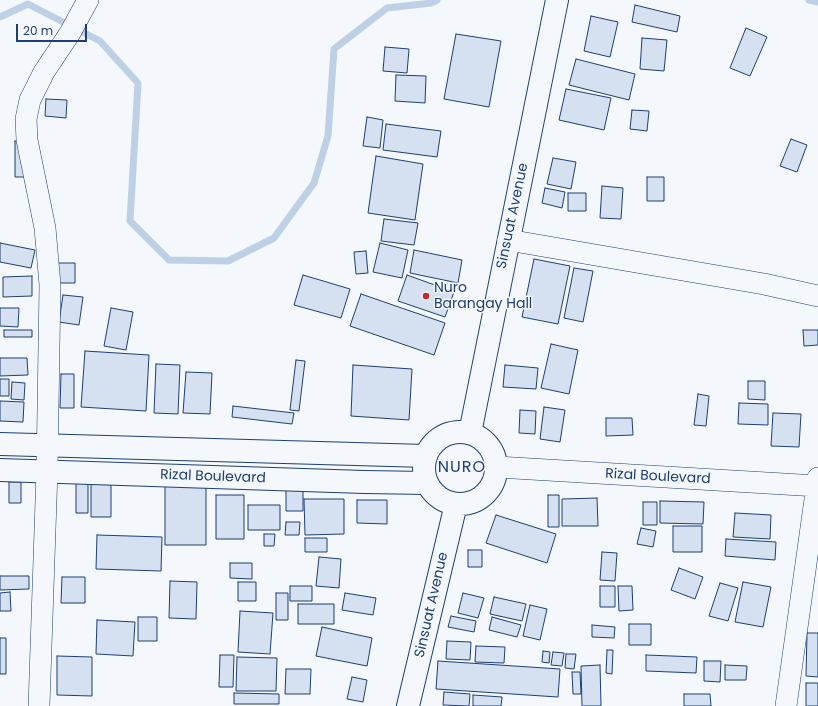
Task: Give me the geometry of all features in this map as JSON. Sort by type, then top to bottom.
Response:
[{"type":"main road","name":"Sinsuat Avenue","points":[[470,432],[557,0]]},
{"type":"main road","points":[[459,431],[470,432],[481,437],[489,445],[495,456],[497,467],[495,479],[489,490],[480,498],[469,503],[456,504],[444,500],[434,493],[427,483],[424,465],[426,456],[431,446],[438,438],[448,433],[459,431]]},
{"type":"main road","name":"Rizal Boulevard","points":[[0,444],[426,456]]},
{"type":"main road","name":"Rizal Boulevard","points":[[0,470],[427,483]]},
{"type":"main road","name":"Sinsuat Avenue","points":[[408,706],[456,504]]},
{"type":"street","points":[[40,706],[48,446],[50,285],[45,228],[27,140],[26,119],[30,100],[44,72],[70,33],[84,7]]},
{"type":"street","points":[[508,240],[764,284],[818,296]]},
{"type":"street","name":"Rizal Boulevard","points":[[497,467],[818,483]]},
{"type":"street","points":[[786,706],[818,483]]},
{"type":"building","points":[[635,5],[680,16],[677,32],[632,22]]},
{"type":"building","points":[[591,16],[618,22],[610,57],[584,51]]},
{"type":"building","points":[[746,28],[767,37],[750,76],[730,68]]},
{"type":"building","points":[[456,34],[501,41],[489,107],[444,99]]},
{"type":"building","points":[[642,38],[667,40],[664,71],[640,69]]},
{"type":"building","points":[[385,47],[409,49],[407,73],[383,71]]},
{"type":"building","points":[[576,59],[635,74],[629,100],[569,85]]},
{"type":"building","points":[[396,75],[426,76],[425,103],[395,101]]},
{"type":"building","points":[[566,89],[611,98],[604,130],[559,120]]},
{"type":"building","points":[[46,99],[67,100],[66,118],[45,116]]},
{"type":"building","points":[[632,110],[649,111],[647,131],[630,129]]},
{"type":"building","points":[[367,117],[383,120],[380,148],[363,146]]},
{"type":"building","points":[[386,124],[441,131],[437,157],[383,150]]},
{"type":"building","points":[[791,139],[807,145],[797,172],[780,166]]},
{"type":"building","points":[[15,141],[24,141],[25,177],[15,177]]},
{"type":"building","points":[[376,156],[423,164],[415,220],[368,213]]},
{"type":"building","points":[[553,158],[576,162],[571,189],[547,184]]},
{"type":"building","points":[[647,177],[664,177],[664,201],[647,201]]},
{"type":"building","points":[[602,186],[623,188],[621,219],[600,218]]},
{"type":"building","points":[[545,188],[565,192],[562,208],[542,203]]},
{"type":"building","points":[[568,193],[586,193],[586,211],[568,211]]},
{"type":"building","points":[[384,219],[418,223],[414,245],[381,241]]},
{"type":"building","points":[[0,243],[35,250],[31,268],[0,262]]},
{"type":"building","points":[[380,243],[408,250],[402,278],[373,272]]},
{"type":"building","points":[[414,250],[462,260],[458,283],[410,273]]},
{"type":"building","points":[[366,251],[368,273],[356,274],[354,252]]},
{"type":"building","points":[[534,259],[570,266],[558,324],[522,317]]},
{"type":"building","points":[[54,263],[75,263],[75,283],[54,283]]},
{"type":"building","points":[[574,268],[593,271],[583,322],[564,318]]},
{"type":"building","points":[[303,275],[350,289],[341,318],[294,305]]},
{"type":"building","name":"Nuro Barangay Hall","points":[[407,275],[454,292],[445,317],[398,301]]},
{"type":"building","points":[[32,276],[32,296],[3,297],[3,277]]},
{"type":"building","points":[[361,294],[445,323],[434,355],[350,326]]},
{"type":"building","points":[[63,295],[83,297],[79,325],[59,322]]},
{"type":"building","points":[[0,308],[19,308],[18,327],[0,326]]},
{"type":"building","points":[[111,308],[133,312],[126,350],[104,346]]},
{"type":"building","points":[[4,330],[32,330],[32,337],[4,337]]},
{"type":"building","points":[[803,330],[818,330],[818,345],[804,346]]},
{"type":"building","points":[[551,344],[578,350],[569,394],[541,388]]},
{"type":"building","points":[[85,351],[149,355],[146,411],[81,407]]},
{"type":"building","points":[[0,358],[27,358],[28,375],[0,376]]},
{"type":"building","points":[[296,360],[305,361],[299,411],[290,410]]},
{"type":"building","points":[[156,364],[180,365],[178,414],[154,413]]},
{"type":"building","points":[[353,365],[412,369],[409,420],[351,416]]},
{"type":"building","points":[[505,365],[538,368],[536,389],[503,387]]},
{"type":"building","points":[[186,372],[212,373],[210,414],[183,413]]},
{"type":"building","points":[[61,374],[74,374],[74,408],[60,408]]},
{"type":"building","points":[[0,379],[9,379],[9,396],[0,396]]},
{"type":"building","points":[[748,381],[765,381],[765,400],[748,399]]},
{"type":"building","points":[[12,382],[25,383],[24,400],[11,399]]},
{"type":"building","points":[[698,394],[709,396],[706,426],[694,425]]},
{"type":"building","points":[[0,401],[24,402],[23,422],[0,421]]},
{"type":"building","points":[[739,403],[768,404],[768,425],[738,424]]},
{"type":"building","points":[[233,406],[294,413],[292,424],[232,417]]},
{"type":"building","points":[[544,407],[565,410],[560,442],[540,439]]},
{"type":"building","points":[[520,410],[536,411],[535,434],[519,433]]},
{"type":"building","points":[[773,413],[801,414],[799,447],[771,446]]},
{"type":"building","points":[[606,418],[632,418],[633,435],[606,436]]},
{"type":"building","points":[[91,477],[111,477],[111,517],[91,517]]},
{"type":"building","points":[[165,478],[206,478],[206,545],[165,545]]},
{"type":"building","points":[[9,482],[21,482],[21,503],[9,503]]},
{"type":"building","points":[[76,482],[88,482],[88,513],[76,513]]},
{"type":"building","points":[[286,484],[303,484],[303,511],[286,511]]},
{"type":"building","points":[[216,495],[244,495],[244,539],[216,539]]},
{"type":"building","points":[[548,495],[559,495],[559,527],[548,527]]},
{"type":"building","points":[[597,498],[598,526],[562,526],[562,499]]},
{"type":"building","points":[[304,499],[344,499],[344,534],[305,535]]},
{"type":"building","points":[[357,500],[387,500],[387,524],[357,523]]},
{"type":"building","points":[[660,501],[704,502],[703,524],[660,523]]},
{"type":"building","points":[[643,502],[657,502],[657,525],[643,525]]},
{"type":"building","points":[[248,505],[280,505],[280,530],[248,530]]},
{"type":"building","points":[[735,513],[771,515],[770,539],[733,537]]},
{"type":"building","points":[[496,515],[556,534],[547,563],[486,543]]},
{"type":"building","points":[[286,522],[300,522],[299,535],[285,535]]},
{"type":"building","points":[[673,526],[702,526],[702,552],[673,552]]},
{"type":"building","points":[[641,528],[656,531],[653,547],[637,544]]},
{"type":"building","points":[[264,534],[275,534],[274,546],[264,546]]},
{"type":"building","points":[[97,535],[162,537],[161,571],[96,569]]},
{"type":"building","points":[[305,538],[327,538],[327,552],[305,552]]},
{"type":"building","points":[[726,539],[776,542],[775,560],[725,556]]},
{"type":"building","points":[[468,550],[482,550],[482,567],[468,567]]},
{"type":"building","points":[[602,552],[617,553],[615,581],[600,580]]},
{"type":"building","points":[[319,557],[341,559],[339,588],[316,586]]},
{"type":"building","points":[[230,563],[252,563],[252,579],[230,578]]},
{"type":"building","points":[[679,568],[703,577],[695,599],[671,590]]},
{"type":"building","points":[[0,576],[29,576],[29,589],[0,590]]},
{"type":"building","points":[[62,577],[85,577],[85,603],[61,603]]},
{"type":"building","points":[[170,581],[197,582],[196,619],[169,618]]},
{"type":"building","points":[[238,582],[256,582],[256,601],[238,601]]},
{"type":"building","points":[[743,582],[771,587],[763,627],[735,622]]},
{"type":"building","points":[[720,583],[738,588],[728,621],[709,616]]},
{"type":"building","points":[[290,586],[312,586],[312,601],[290,601]]},
{"type":"building","points":[[600,586],[615,586],[615,607],[600,607]]},
{"type":"building","points":[[618,586],[632,586],[633,610],[619,611]]},
{"type":"building","points":[[10,592],[11,611],[0,611],[0,593]]},
{"type":"building","points":[[276,593],[288,593],[288,620],[276,620]]},
{"type":"building","points":[[345,593],[376,598],[373,615],[342,610]]},
{"type":"building","points":[[463,593],[484,598],[478,618],[458,613]]},
{"type":"building","points":[[494,597],[526,604],[522,621],[490,614]]},
{"type":"building","points":[[298,604],[334,604],[334,624],[298,624]]},
{"type":"building","points":[[530,605],[547,609],[540,640],[523,636]]},
{"type":"building","points":[[240,611],[273,613],[270,654],[238,652]]},
{"type":"building","points":[[451,616],[476,621],[474,632],[448,627]]},
{"type":"building","points":[[138,617],[157,617],[157,641],[138,641]]},
{"type":"building","points":[[492,617],[521,625],[517,637],[489,630]]},
{"type":"building","points":[[97,620],[135,622],[133,656],[96,654]]},
{"type":"building","points":[[629,624],[651,624],[651,645],[629,645]]},
{"type":"building","points":[[592,625],[615,627],[614,638],[592,637]]},
{"type":"building","points":[[322,627],[372,638],[367,666],[316,656]]},
{"type":"building","points":[[807,633],[818,633],[818,677],[806,676]]},
{"type":"building","points":[[0,638],[6,638],[6,674],[0,674]]},
{"type":"building","points":[[447,641],[471,642],[470,660],[446,659]]},
{"type":"building","points":[[476,646],[505,647],[504,663],[475,662]]},
{"type":"building","points":[[607,650],[613,650],[612,674],[606,673]]},
{"type":"building","points":[[543,651],[550,652],[549,663],[542,662]]},
{"type":"building","points":[[553,652],[564,653],[562,666],[551,665]]},
{"type":"building","points":[[566,654],[576,654],[574,669],[565,668]]},
{"type":"building","points":[[220,655],[234,655],[233,687],[219,687]]},
{"type":"building","points":[[646,655],[697,657],[696,673],[646,671]]},
{"type":"building","points":[[57,656],[92,657],[92,696],[57,695]]},
{"type":"building","points":[[237,657],[277,658],[276,691],[236,691]]},
{"type":"building","points":[[438,661],[560,669],[558,697],[436,689]]},
{"type":"building","points":[[704,661],[721,661],[720,682],[704,681]]},
{"type":"building","points":[[600,665],[601,706],[582,706],[581,666]]},
{"type":"building","points":[[725,665],[747,666],[746,680],[725,680]]},
{"type":"building","points":[[286,669],[311,669],[310,694],[285,694]]},
{"type":"building","points":[[572,672],[580,672],[581,694],[573,694]]},
{"type":"building","points":[[352,677],[367,680],[363,702],[347,699]]},
{"type":"building","points":[[806,683],[818,683],[818,706],[806,706]]},
{"type":"building","points":[[444,692],[470,694],[469,706],[443,705]]},
{"type":"building","points":[[234,693],[279,694],[279,704],[234,704]]},
{"type":"building","points":[[684,694],[710,694],[711,706],[684,706]]},
{"type":"building","points":[[473,695],[502,697],[501,706],[473,706]]},
{"type":"waterway","points":[[0,17],[28,4],[100,41],[138,83],[130,221],[169,260],[228,261],[274,238],[314,183],[328,136],[334,49],[387,8],[431,3],[437,0]]},
{"type":"waterway","points":[[809,0],[818,2]]},
{"type":"place","name":"Nuro Barangay Hall","points":[[426,296]]},
{"type":"district","name":"NURO","points":[[462,468]]}]
